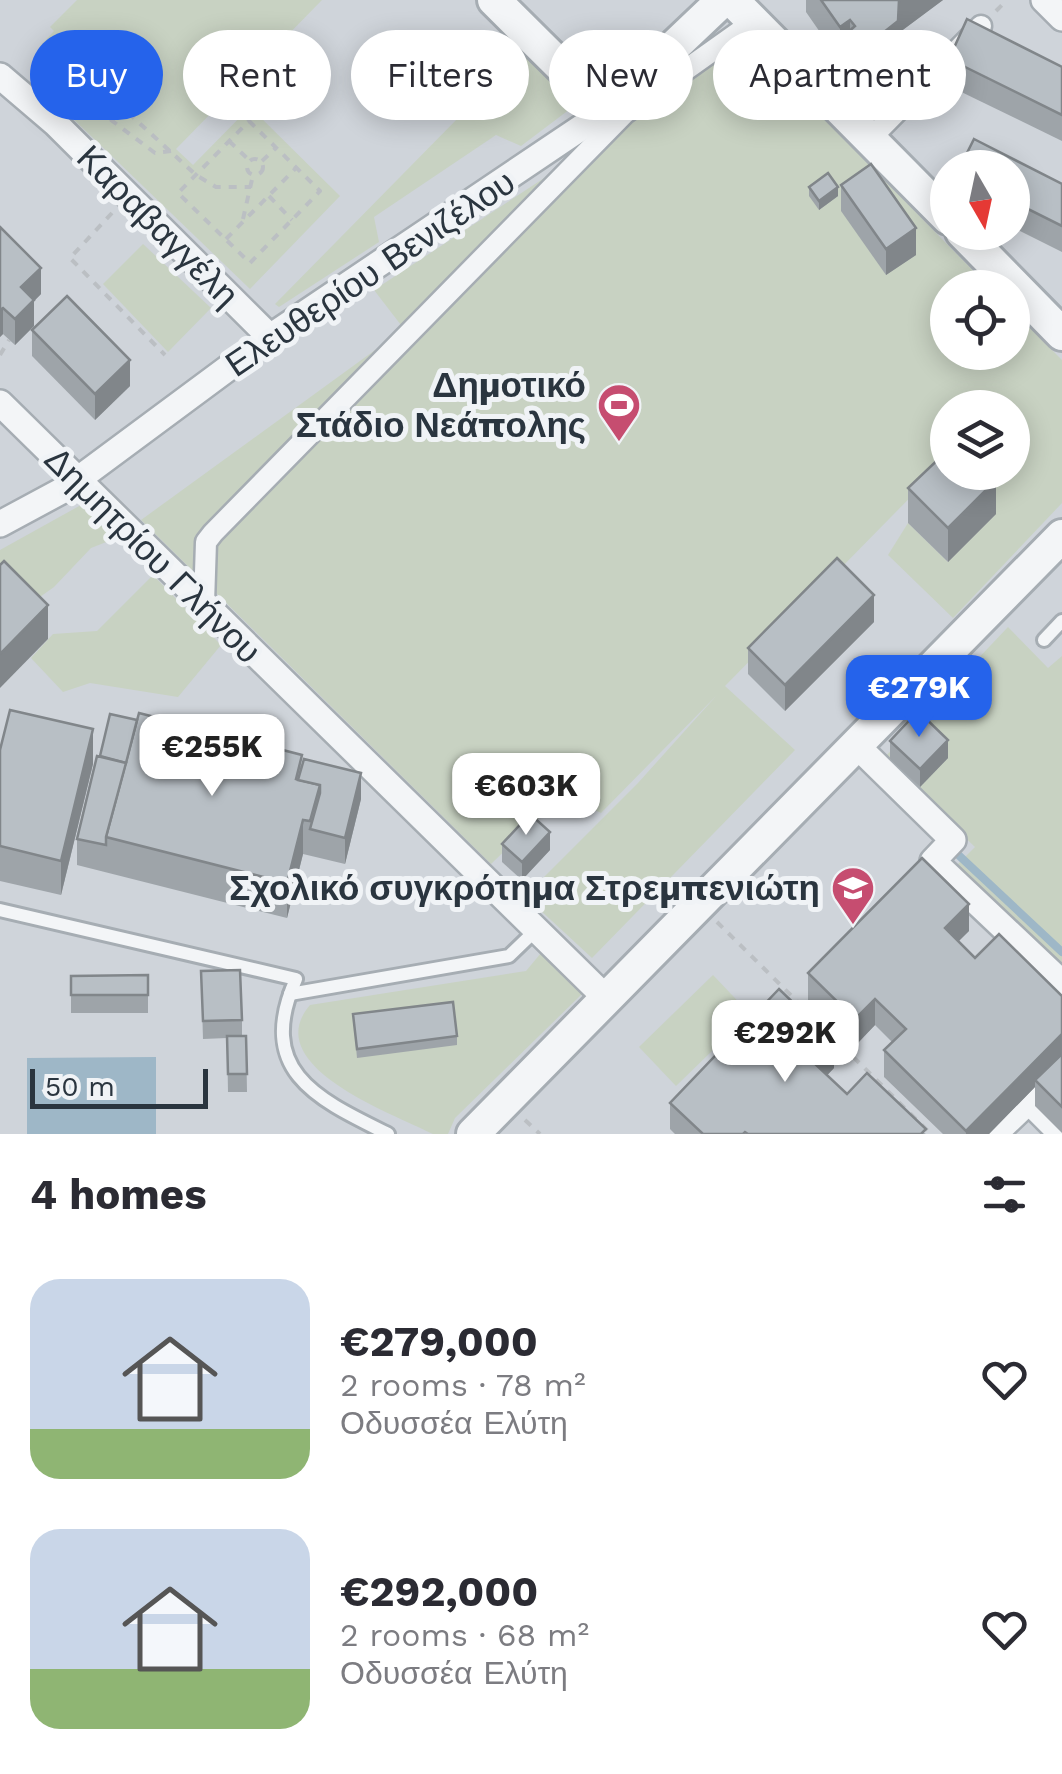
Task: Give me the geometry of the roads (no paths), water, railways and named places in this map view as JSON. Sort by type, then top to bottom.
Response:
[{"type":"street","points":[[494,0],[549,54]]},
{"type":"street","name":"Ελευθερίου Βενιζέλου","points":[[691,30],[723,0]]},
{"type":"street","points":[[1044,0],[1062,18]]},
{"type":"street","points":[[204,603],[205,548],[212,532],[625,113],[743,11],[930,200]]},
{"type":"street","points":[[870,140],[981,26]]},
{"type":"street","name":"Καραβαγγέλη","points":[[0,76],[55,124],[270,337]]},
{"type":"street","name":"Ελευθερίου Βενιζέλου","points":[[0,524],[78,480],[270,337],[591,120]]},
{"type":"street","points":[[980,250],[1062,334]]},
{"type":"street","name":"Δημητρίου Γλήνου","points":[[0,403],[608,999]]},
{"type":"street","points":[[474,1134],[1062,536]]},
{"type":"street","points":[[857,746],[953,840],[933,861],[1062,983]]},
{"type":"street","points":[[998,1134],[1062,1073]]},
{"type":"street","points":[[1029,1104],[1058,1134]]},
{"type":"lane","points":[[1044,640],[1062,620]]},
{"type":"lane","points":[[0,910],[296,979],[283,1045],[300,1081],[333,1106],[388,1134]]},
{"type":"lane","points":[[290,994],[509,956],[537,929]]},
{"type":"water","points":[[156,1057],[156,1134],[27,1134],[27,1058]]},
{"type":"waterway","points":[[952,849],[1062,952]]},
{"type":"place","name":"Δημοτικό Στάδιο Νεάπολης","points":[[619,443]]},
{"type":"place","name":"Σχολικό συγκρότημα Στρεμπενιώτη","points":[[853,926]]}]
